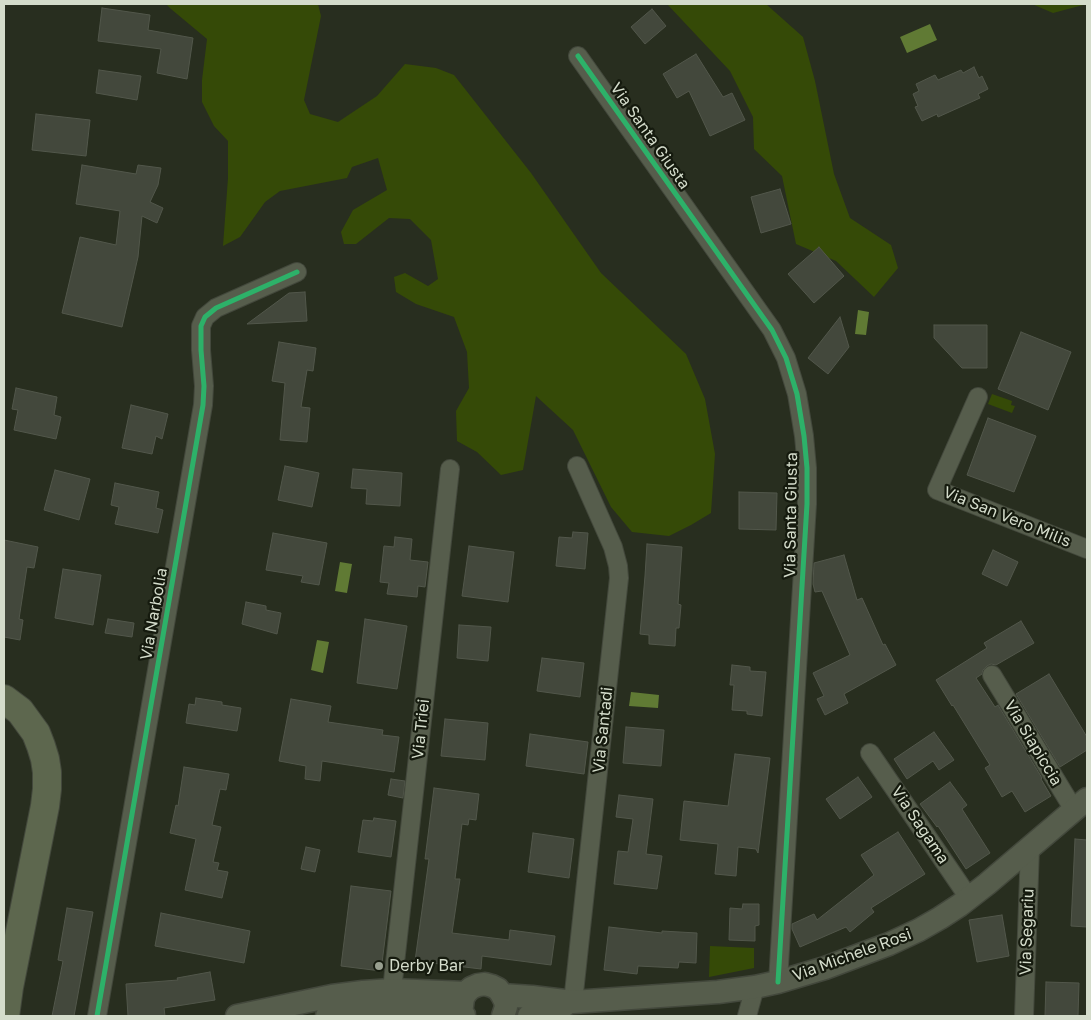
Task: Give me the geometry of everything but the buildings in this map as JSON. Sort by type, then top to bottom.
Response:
[{"type":"highway","points":[[4,698],[20,711],[36,734],[45,759],[47,780],[45,806],[5,1016]]},
{"type":"street","name":"Via Santa Giusta","points":[[578,56],[772,330],[786,358],[797,394],[807,468],[807,504],[778,982]]},
{"type":"street","name":"Via Narbolia","points":[[97,1016],[203,405],[201,326],[205,317],[216,308],[297,272]]},
{"type":"street","name":"Via San Vero Milis","points":[[978,397],[937,490],[1087,549]]},
{"type":"street","name":"Via Santadi","points":[[574,1002],[619,578],[617,560],[611,541],[577,466]]},
{"type":"street","name":"Via Triei","points":[[392,990],[450,469]]},
{"type":"street","name":"Via Siapiccia","points":[[992,675],[1081,805]]},
{"type":"street","name":"Via Sagama","points":[[870,752],[969,898]]},
{"type":"street","name":"Via Michele Rosi","points":[[237,1016],[332,996],[392,990],[466,993],[471,988],[485,984],[498,989],[503,1005],[532,997],[574,1002],[718,992],[778,982],[825,968],[896,940],[940,918],[969,898],[1081,805]]},
{"type":"street","name":"Via Segariu","points":[[1024,1016],[1030,848]]},
{"type":"street","points":[[747,1016],[755,987]]},
{"type":"street","points":[[327,1016],[364,1011],[392,1010],[464,1016],[462,1004],[466,993]]},
{"type":"street","name":"Via Michele Rosi","points":[[529,1016],[574,1002]]},
{"type":"shaded area","points":[[166,4],[318,4],[321,16],[304,100],[310,114],[338,122],[377,96],[405,64],[436,68],[454,75],[531,173],[601,273],[686,354],[705,399],[715,454],[711,513],[669,536],[632,532],[611,507],[573,430],[536,396],[523,470],[501,475],[477,452],[457,441],[456,411],[469,388],[467,352],[454,317],[416,304],[396,292],[394,277],[405,273],[428,286],[438,279],[431,240],[410,219],[389,218],[356,244],[344,244],[341,232],[353,210],[387,190],[378,158],[352,167],[347,178],[280,191],[265,202],[240,237],[223,246],[228,178],[228,141],[214,126],[202,102],[202,80],[207,39]]},
{"type":"shaded area","points":[[667,4],[766,4],[803,37],[815,81],[834,174],[850,218],[891,245],[898,268],[874,297],[836,261],[796,244],[782,176],[754,149],[753,117],[730,71]]},
{"type":"shaded area","points":[[1032,4],[1087,4],[1053,13]]},
{"type":"shaded area","points":[[930,24],[937,40],[907,53],[900,37]]},
{"type":"shaded area","points":[[858,310],[869,312],[866,335],[855,334]]},
{"type":"shaded area","points":[[992,394],[1012,401],[1011,405],[1015,406],[1012,413],[988,404]]},
{"type":"shaded area","points":[[340,562],[352,564],[347,593],[335,591]]},
{"type":"shaded area","points":[[317,640],[329,642],[323,673],[311,670]]},
{"type":"shaded area","points":[[631,692],[659,695],[658,708],[629,706]]},
{"type":"shaded area","points":[[710,946],[754,948],[754,968],[709,977]]},
{"type":"cycle path","points":[[578,56],[772,330],[786,358],[797,394],[807,468],[807,504],[778,982]]},
{"type":"cycle path","points":[[97,1016],[203,405],[201,326],[205,317],[216,308],[297,272]]},
{"type":"place","name":"Derby Bar","points":[[379,966]]}]
